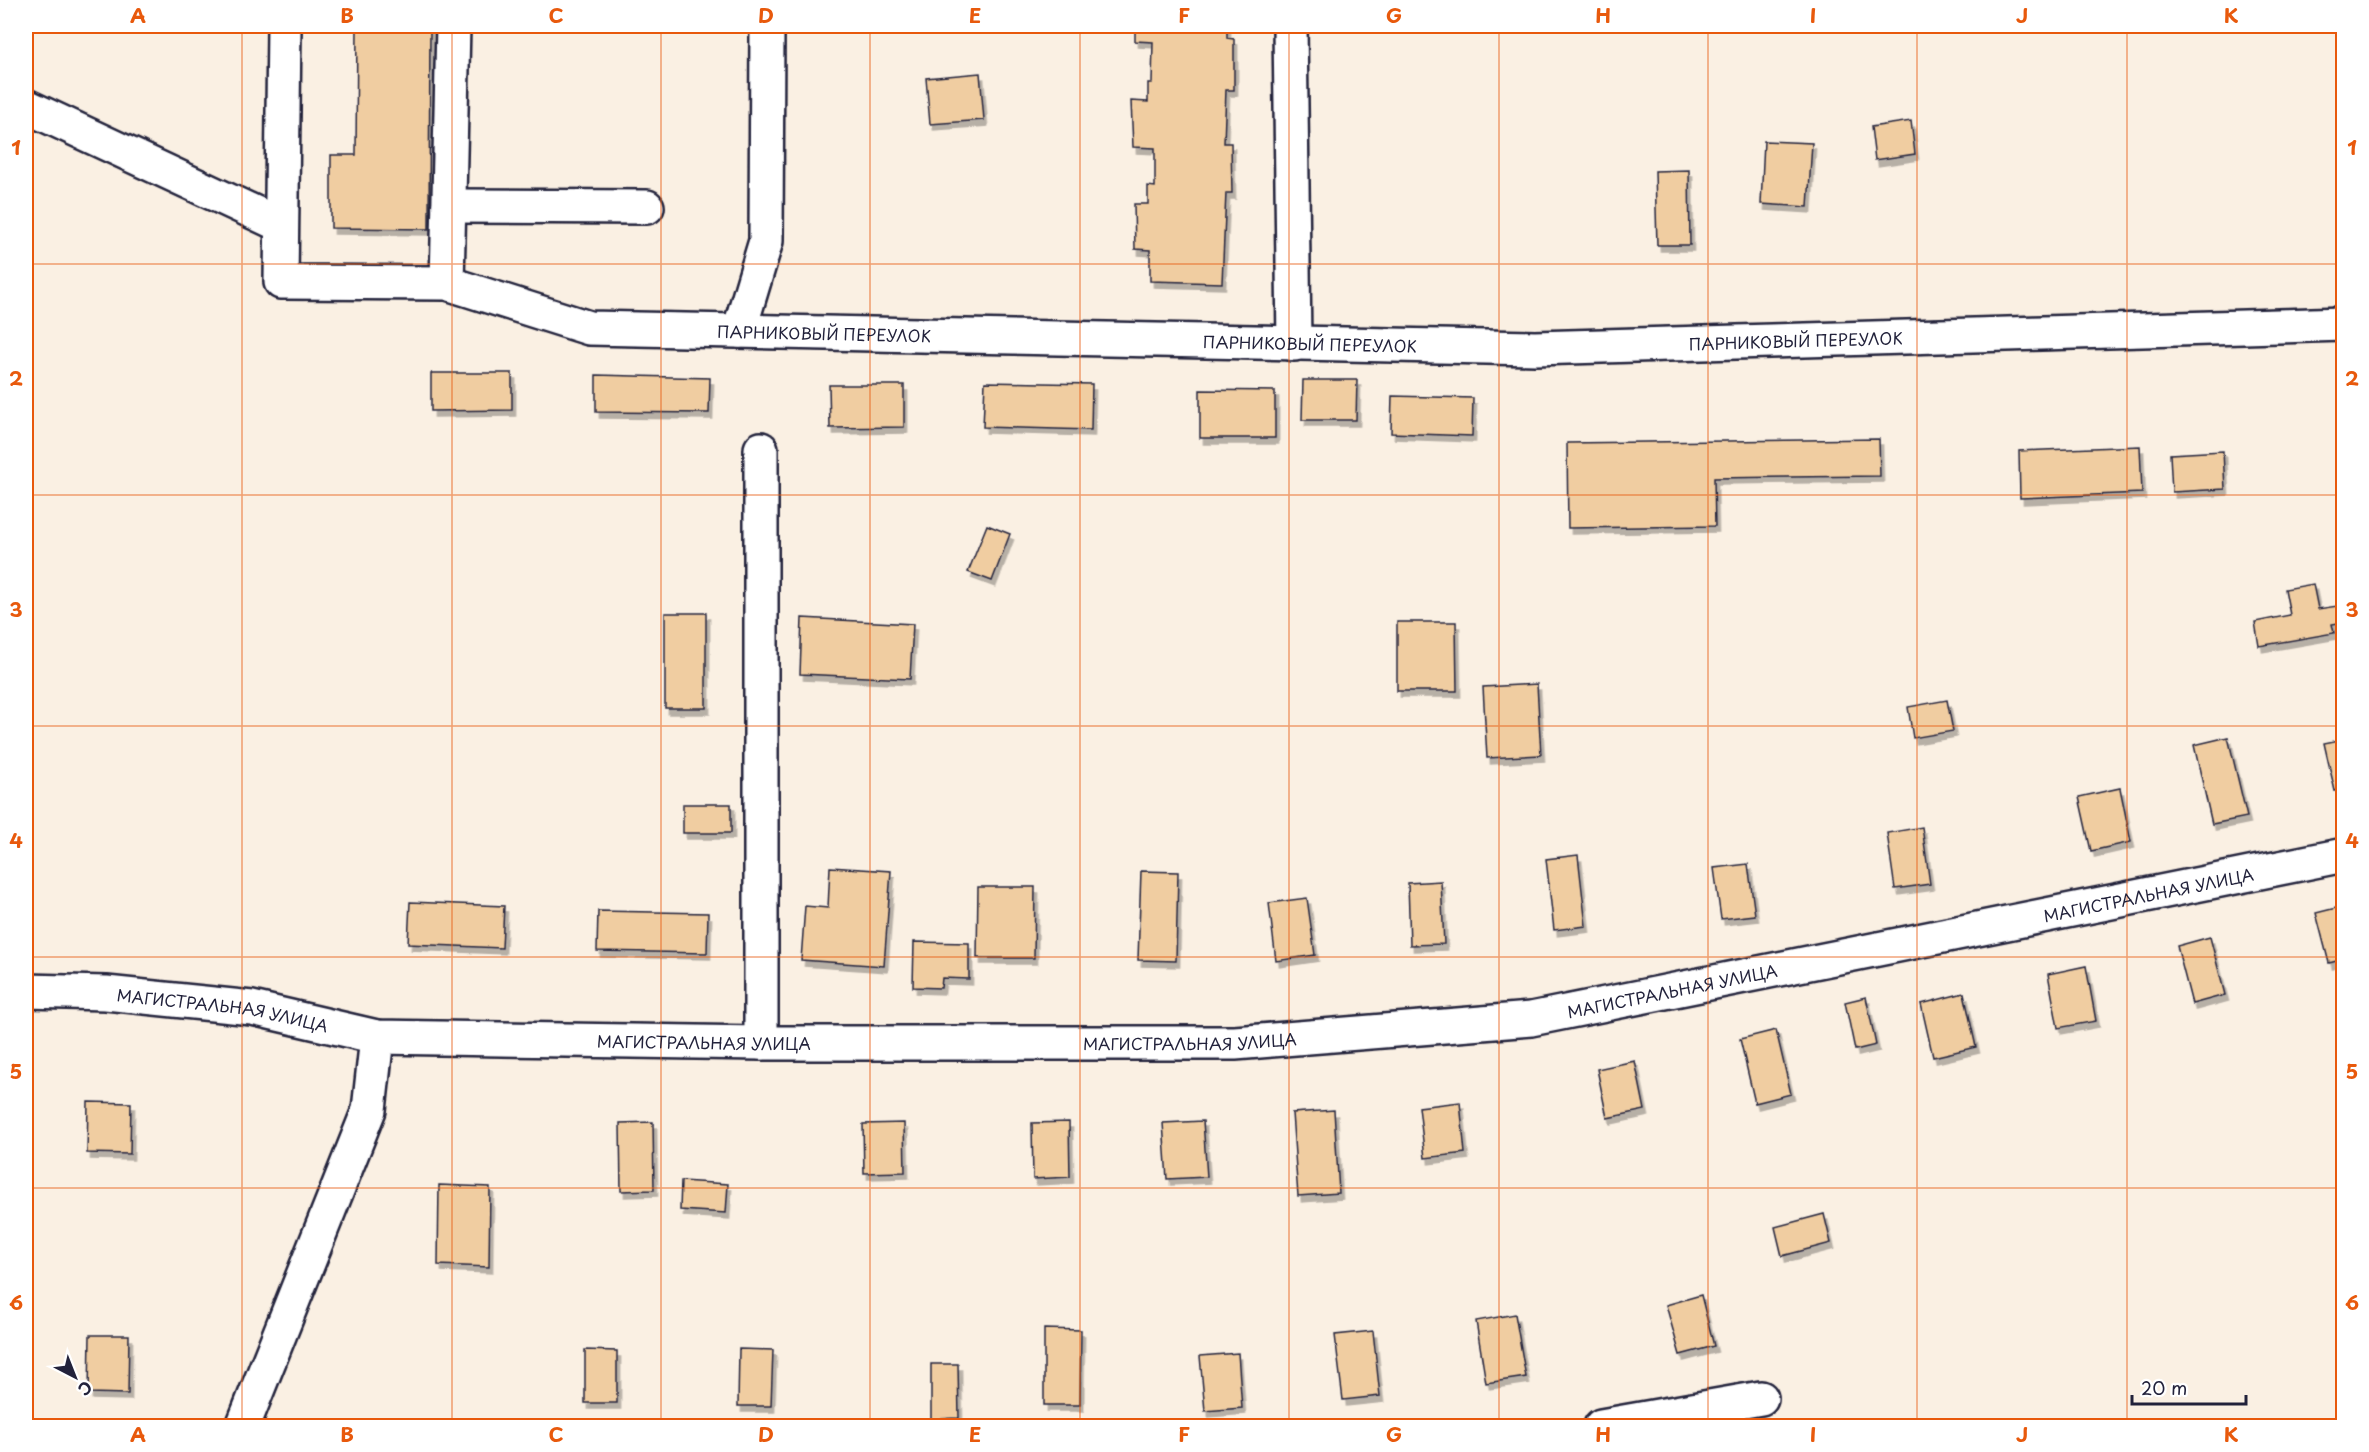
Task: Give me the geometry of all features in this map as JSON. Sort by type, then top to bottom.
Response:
[{"type":"street","points":[[26,106],[281,225],[284,26]]},
{"type":"street","points":[[447,284],[453,26]]},
{"type":"street","points":[[739,331],[766,241],[767,26]]},
{"type":"street","points":[[1290,26],[1294,344]]},
{"type":"street","points":[[449,206],[647,207]]},
{"type":"street","name":"ПАРНИКОВЫЙ ПЕРЕУЛОК","points":[[281,225],[281,282],[447,284],[589,328],[1535,348],[2343,324]]},
{"type":"street","points":[[761,449],[761,1043]]},
{"type":"street","name":"МАГИСТРАЛЬНАЯ УЛИЦА","points":[[26,992],[106,993],[252,1008],[377,1037],[761,1043],[1235,1043],[1531,1019],[2343,855]]},
{"type":"street","points":[[243,1426],[369,1110],[377,1037]]},
{"type":"street","points":[[1601,1426],[1761,1398]]},
{"type":"building","points":[[357,26],[430,26],[429,229],[331,228],[331,155],[356,155]]},
{"type":"building","points":[[1135,26],[1227,26],[1227,38],[1234,39],[1234,90],[1226,90],[1224,143],[1231,143],[1232,193],[1226,193],[1222,283],[1150,281],[1150,250],[1135,249],[1134,204],[1148,204],[1148,186],[1155,187],[1155,148],[1133,147],[1131,101],[1148,102],[1148,83],[1152,83],[1153,42],[1135,41]]},
{"type":"building","points":[[980,73],[984,120],[930,124],[926,78]]},
{"type":"building","points":[[1911,121],[1915,154],[1875,160],[1871,127]]},
{"type":"building","points":[[1764,141],[1812,143],[1808,207],[1761,204]]},
{"type":"building","points":[[1689,170],[1690,245],[1657,245],[1655,171]]},
{"type":"building","points":[[431,373],[512,373],[512,410],[431,411]]},
{"type":"building","points":[[596,375],[710,378],[709,413],[596,412]]},
{"type":"building","points":[[1303,380],[1357,380],[1356,420],[1302,420]]},
{"type":"building","points":[[985,382],[1092,384],[1091,430],[983,427]]},
{"type":"building","points":[[829,385],[904,385],[904,427],[830,428]]},
{"type":"building","points":[[1200,390],[1275,391],[1275,438],[1200,438]]},
{"type":"building","points":[[1392,396],[1473,398],[1472,436],[1391,433]]},
{"type":"building","points":[[1879,439],[1880,476],[1714,478],[1715,526],[1568,528],[1567,443]]},
{"type":"building","points":[[2140,446],[2142,493],[2020,498],[2019,451]]},
{"type":"building","points":[[2223,451],[2225,489],[2172,492],[2170,454]]},
{"type":"building","points":[[987,525],[1010,534],[992,581],[968,572]]},
{"type":"building","points":[[2313,584],[2318,609],[2344,605],[2344,622],[2332,624],[2334,633],[2259,646],[2255,622],[2290,615],[2285,589]]},
{"type":"building","points":[[665,613],[706,613],[706,708],[665,708]]},
{"type":"building","points":[[802,618],[913,624],[910,679],[800,674]]},
{"type":"building","points":[[1397,622],[1456,622],[1457,691],[1397,691]]},
{"type":"building","points":[[1537,684],[1541,755],[1487,758],[1483,687]]},
{"type":"building","points":[[1947,700],[1953,731],[1913,738],[1908,707]]},
{"type":"building","points":[[2228,737],[2247,817],[2212,824],[2194,745]]},
{"type":"building","points":[[2344,739],[2344,789],[2335,791],[2324,743]]},
{"type":"building","points":[[2120,788],[2131,842],[2091,851],[2079,797]]},
{"type":"building","points":[[683,804],[731,804],[731,833],[683,833]]},
{"type":"building","points":[[1922,827],[1930,884],[1895,889],[1887,833]]},
{"type":"building","points":[[1578,855],[1586,926],[1554,930],[1546,859]]},
{"type":"building","points":[[1748,864],[1755,915],[1721,919],[1714,868]]},
{"type":"building","points":[[830,867],[891,871],[884,966],[801,960],[805,906],[828,908]]},
{"type":"building","points":[[1141,871],[1178,872],[1176,961],[1138,960]]},
{"type":"building","points":[[1441,881],[1444,944],[1410,945],[1408,883]]},
{"type":"building","points":[[978,887],[1035,887],[1034,958],[977,958]]},
{"type":"building","points":[[1307,898],[1315,955],[1276,961],[1269,903]]},
{"type":"building","points":[[410,902],[504,906],[502,948],[408,944]]},
{"type":"building","points":[[2344,906],[2344,959],[2329,963],[2316,913]]},
{"type":"building","points":[[598,911],[708,913],[707,953],[597,951]]},
{"type":"building","points":[[2210,937],[2225,995],[2192,1004],[2177,946]]},
{"type":"building","points":[[914,942],[969,943],[969,979],[942,978],[941,988],[913,987]]},
{"type":"building","points":[[2086,966],[2096,1021],[2058,1028],[2048,974]]},
{"type":"building","points":[[1964,993],[1976,1047],[1933,1057],[1921,1004]]},
{"type":"building","points":[[1866,997],[1876,1045],[1855,1050],[1845,1002]]},
{"type":"building","points":[[1776,1030],[1791,1094],[1755,1103],[1740,1039]]},
{"type":"building","points":[[1635,1061],[1645,1110],[1607,1118],[1597,1069]]},
{"type":"building","points":[[88,1102],[131,1103],[130,1154],[87,1153]]},
{"type":"building","points":[[1460,1102],[1465,1153],[1425,1158],[1419,1107]]},
{"type":"building","points":[[1334,1110],[1339,1193],[1298,1196],[1292,1113]]},
{"type":"building","points":[[1203,1121],[1207,1177],[1167,1179],[1163,1123]]},
{"type":"building","points":[[653,1122],[654,1190],[621,1191],[620,1123]]},
{"type":"building","points":[[1069,1122],[1070,1177],[1033,1179],[1032,1123]]},
{"type":"building","points":[[904,1123],[905,1172],[864,1173],[863,1124]]},
{"type":"building","points":[[681,1181],[728,1184],[726,1213],[680,1210]]},
{"type":"building","points":[[439,1185],[490,1187],[489,1267],[438,1265]]},
{"type":"building","points":[[1824,1214],[1831,1243],[1782,1256],[1775,1227]]},
{"type":"building","points":[[1701,1295],[1714,1346],[1680,1355],[1666,1305]]},
{"type":"building","points":[[1515,1314],[1526,1377],[1486,1383],[1476,1321]]},
{"type":"building","points":[[1044,1329],[1081,1330],[1080,1405],[1044,1405]]},
{"type":"building","points":[[1373,1331],[1380,1396],[1343,1400],[1335,1335]]},
{"type":"building","points":[[90,1335],[129,1335],[128,1394],[89,1393]]},
{"type":"building","points":[[739,1349],[773,1350],[771,1406],[738,1406]]},
{"type":"building","points":[[585,1350],[617,1351],[617,1403],[585,1403]]},
{"type":"building","points":[[1238,1353],[1242,1408],[1205,1411],[1200,1356]]},
{"type":"building","points":[[931,1364],[958,1364],[959,1418],[931,1419]]}]
